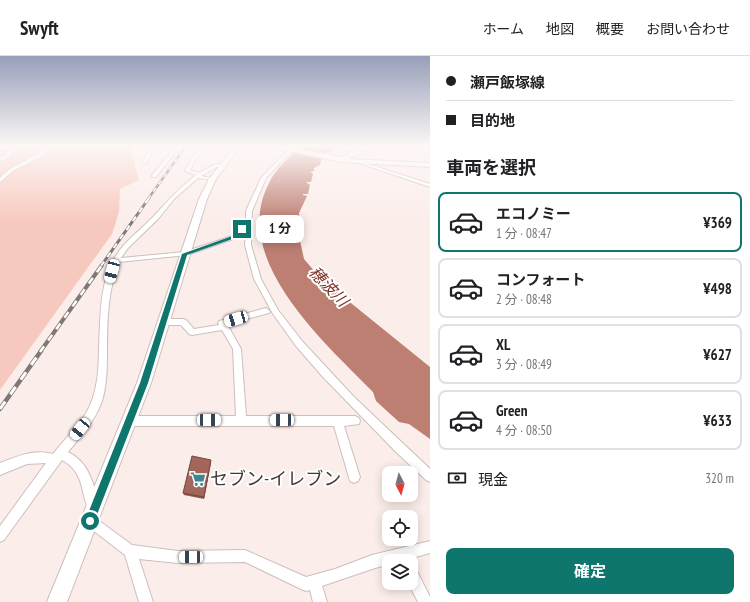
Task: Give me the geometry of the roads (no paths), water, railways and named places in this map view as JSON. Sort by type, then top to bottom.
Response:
[{"type":"main road","points":[[57,602],[144,383],[203,199],[218,171]]},
{"type":"street","points":[[0,181],[9,171]]},
{"type":"street","points":[[154,176],[158,171]]},
{"type":"street","points":[[187,171],[197,174],[199,177],[213,179]]},
{"type":"street","points":[[0,536],[58,456],[89,417],[96,405],[101,383],[105,297],[112,271],[117,260],[126,246],[150,224],[168,202],[208,171]]},
{"type":"street","points":[[268,171],[250,202],[246,230],[250,257],[266,296],[293,338],[311,360],[430,476]]},
{"type":"street","points":[[388,171],[430,186]]},
{"type":"street","points":[[117,260],[185,254],[237,236],[247,222]]},
{"type":"street","points":[[241,420],[237,349],[222,323],[266,311]]},
{"type":"street","points":[[163,322],[183,322],[192,332],[224,327]]},
{"type":"street","points":[[129,420],[355,420]]},
{"type":"street","points":[[338,421],[354,477]]},
{"type":"street","points":[[0,469],[27,458],[42,456],[58,456],[78,464],[84,473],[92,516],[130,551],[146,602]]},
{"type":"street","points":[[412,554],[430,547]]},
{"type":"street","points":[[130,551],[178,557],[245,556],[306,584],[372,562],[382,561]]},
{"type":"street","points":[[314,582],[320,602]]},
{"type":"street","points":[[418,588],[425,602]]},
{"type":"water","name":"穂波川","points":[[312,171],[310,172],[313,174],[311,182],[306,182],[310,185],[308,194],[303,194],[307,196],[299,213],[300,222],[297,227],[304,259],[316,273],[341,295],[430,367],[430,439],[409,424],[399,422],[376,401],[373,392],[308,324],[288,298],[272,270],[262,241],[260,212],[269,183],[275,172]]},
{"type":"railway","points":[[148,199],[168,171]]},
{"type":"railway","points":[[101,266],[149,198]]},
{"type":"railway","points":[[40,352],[102,265]]},
{"type":"railway","points":[[0,409],[41,351]]},
{"type":"place","name":"セブン-イレブン","points":[[198,479]]}]
